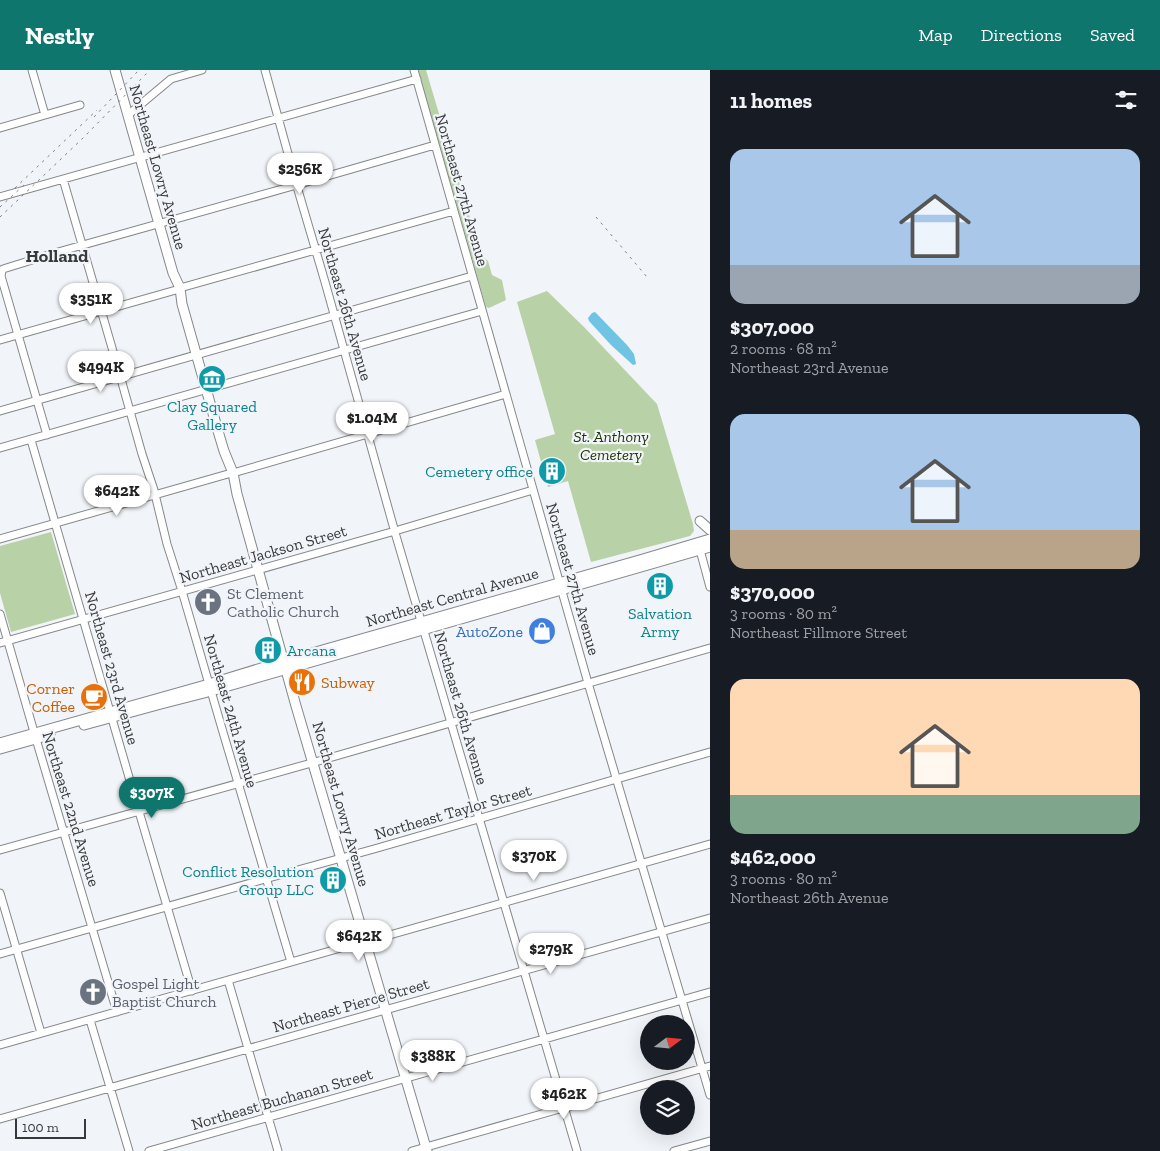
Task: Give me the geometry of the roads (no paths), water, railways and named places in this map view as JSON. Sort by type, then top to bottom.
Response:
[{"type":"main road","name":"Northeast Lowry Avenue","points":[[115,70],[426,1149]]},
{"type":"main road","points":[[700,521],[710,530]]},
{"type":"main road","name":"Northeast Central Avenue","points":[[560,586],[710,538]]},
{"type":"main road","name":"Northeast Central Avenue","points":[[0,743],[35,736],[210,688],[560,586],[710,547]]},
{"type":"main road","name":"Northeast Central Avenue","points":[[0,750],[35,736]]},
{"type":"street","points":[[32,70],[45,115]]},
{"type":"street","points":[[128,115],[170,80],[202,70]]},
{"type":"street","name":"Northeast 26th Avenue","points":[[264,70],[395,531],[577,1151]]},
{"type":"street","name":"Northeast 27th Avenue","points":[[414,70],[588,683],[710,1095]]},
{"type":"street","points":[[0,198],[417,79]]},
{"type":"street","points":[[0,128],[80,105]]},
{"type":"street","points":[[47,435],[1,276],[5,268],[435,145]]},
{"type":"street","name":"Northeast 24th Avenue","points":[[63,180],[291,962]]},
{"type":"street","points":[[0,340],[454,211]]},
{"type":"street","points":[[0,411],[472,276]]},
{"type":"street","points":[[0,448],[482,310]]},
{"type":"street","points":[[0,539],[506,394]]},
{"type":"street","name":"Northeast 23rd Avenue","points":[[31,440],[192,991]]},
{"type":"street","name":"Northeast Jackson Street","points":[[4,642],[533,490]]},
{"type":"street","points":[[700,550],[710,587]]},
{"type":"street","name":"Northeast 22nd Avenue","points":[[0,614],[4,642],[35,736],[117,1012]]},
{"type":"street","points":[[0,850],[710,648]]},
{"type":"street","name":"Northeast Taylor Street","points":[[0,954],[710,752]]},
{"type":"street","points":[[365,942],[710,844]]},
{"type":"street","points":[[0,893],[42,1033]]},
{"type":"street","name":"Northeast Pierce Street","points":[[0,1119],[710,918]]},
{"type":"street","points":[[0,1045],[351,945]]},
{"type":"street","points":[[228,980],[278,1151]]},
{"type":"street","name":"Northeast Buchanan Street","points":[[149,1151],[710,992]]},
{"type":"street","points":[[90,1020],[129,1151]]},
{"type":"street","points":[[412,1151],[426,1149],[710,1066]]},
{"type":"street","points":[[674,1151],[710,1141]]},
{"type":"water","points":[[595,312],[627,345],[634,354],[636,364],[633,365],[611,345],[589,321],[588,318]]},
{"type":"railway","points":[[94,117],[139,70]]},
{"type":"railway","points":[[0,217],[82,139],[150,70]]},
{"type":"railway","points":[[15,188],[97,110]]},
{"type":"railway","points":[[0,207],[24,185]]},
{"type":"railway","points":[[596,217],[647,277]]},
{"type":"place","name":"Clay Squared Gallery","points":[[212,379]]},
{"type":"place","name":"Cemetery office","points":[[552,471]]},
{"type":"place","name":"Salvation Army","points":[[660,586]]},
{"type":"place","name":"St Clement Catholic Church","points":[[208,602]]},
{"type":"place","name":"AutoZone","points":[[542,631]]},
{"type":"place","name":"Arcana","points":[[268,650]]},
{"type":"place","name":"Subway","points":[[302,682]]},
{"type":"place","name":"Corner Coffee","points":[[94,697]]},
{"type":"place","name":"Conflict Resolution Group LLC","points":[[333,880]]},
{"type":"place","name":"Gospel Light Baptist Church","points":[[93,992]]},
{"type":"district","name":"Holland","points":[[57,256]]},
{"type":"park label","name":"St. Anthony Cemetery","points":[[611,445]]}]
